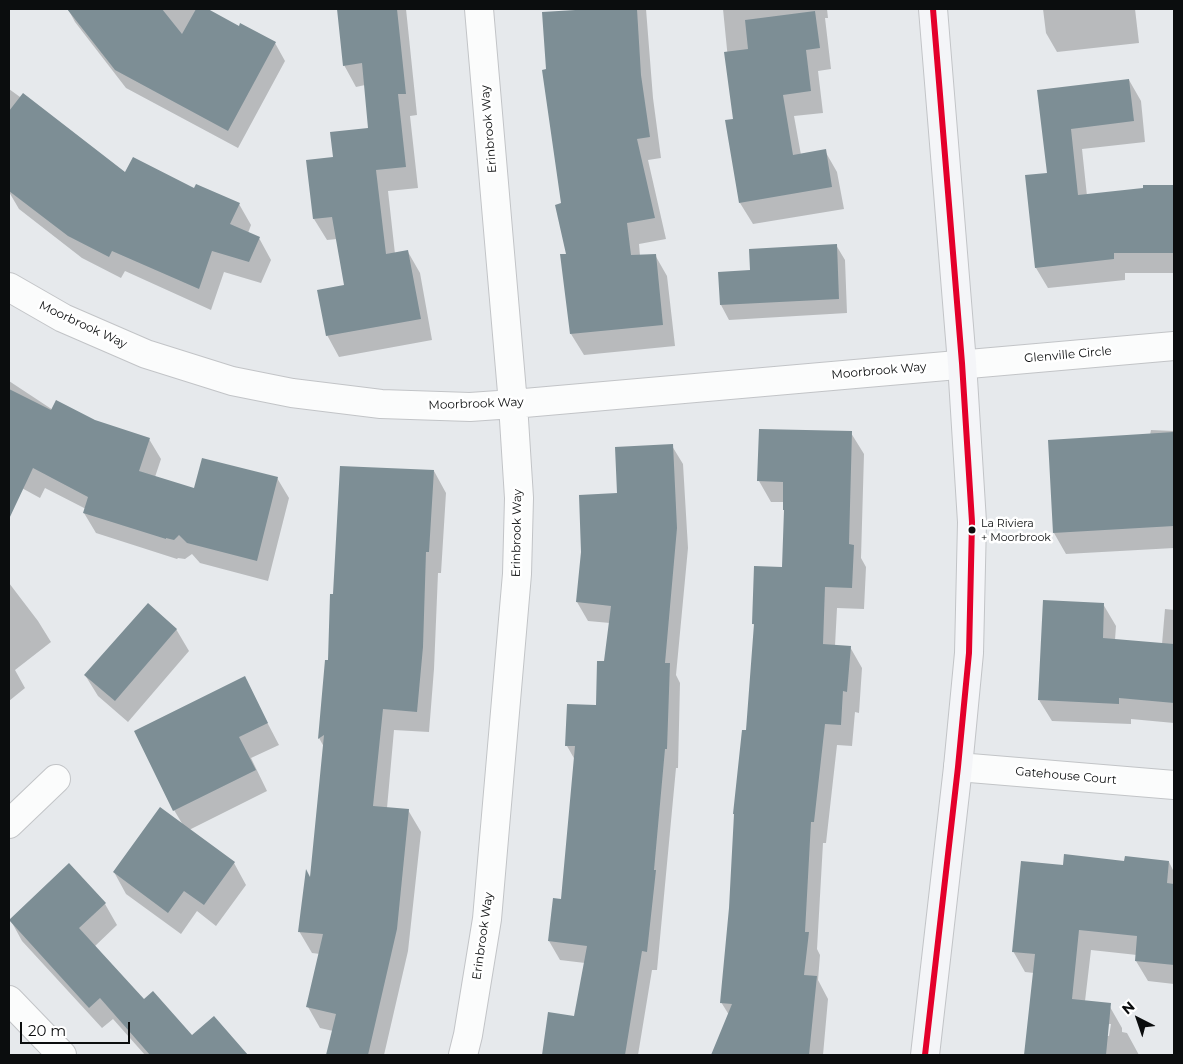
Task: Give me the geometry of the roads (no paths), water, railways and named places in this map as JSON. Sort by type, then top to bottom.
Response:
[{"type":"street","name":"Erinbrook Way","points":[[463,1055],[487,919],[517,574],[519,498],[514,404],[479,9]]},
{"type":"street","points":[[925,1055],[969,654],[972,522],[962,363],[933,9]]},
{"type":"street","name":"Moorbrook Way","points":[[9,287],[63,318],[146,354],[232,380],[292,393],[381,404],[470,406],[514,404],[962,363]]},
{"type":"street","name":"Glenville Circle","points":[[962,363],[1174,346]]},
{"type":"street","name":"Gatehouse Court","points":[[958,766],[1174,785]]},
{"type":"street","points":[[9,824],[56,779]]},
{"type":"street","points":[[9,1000],[62,1055]]},
{"type":"place","name":"La Riviera + Moorbrook","points":[[972,530]]}]
